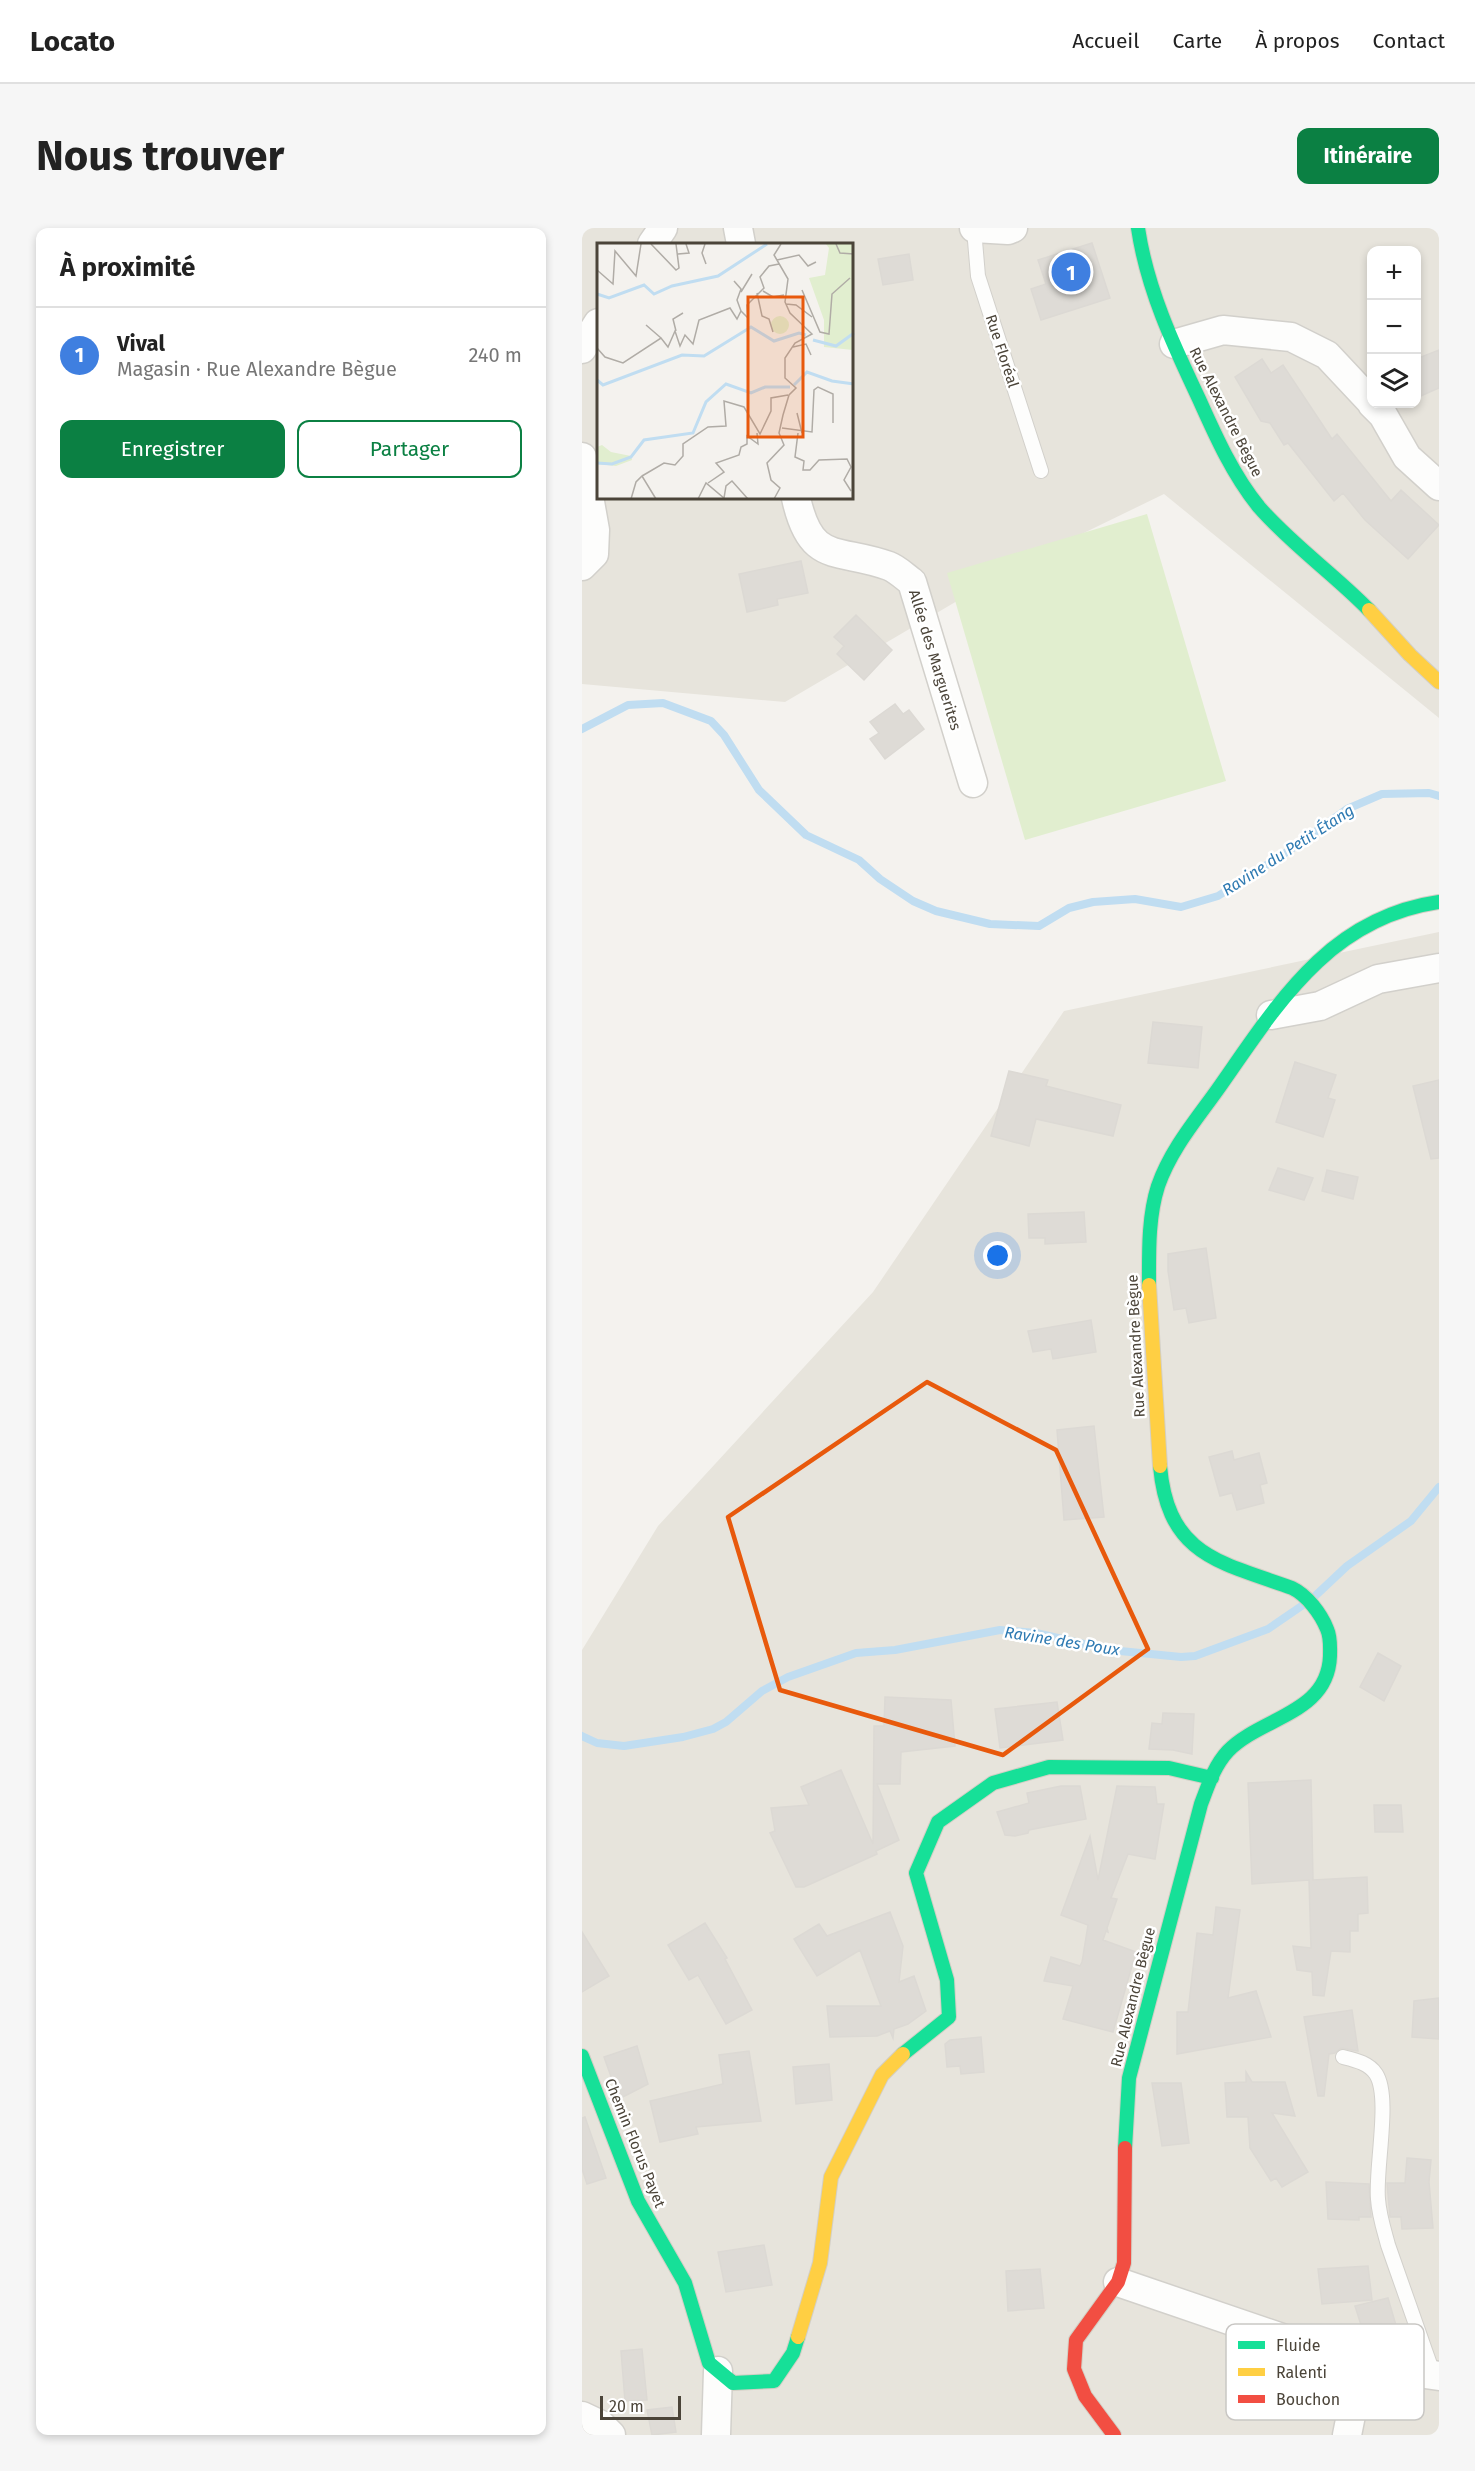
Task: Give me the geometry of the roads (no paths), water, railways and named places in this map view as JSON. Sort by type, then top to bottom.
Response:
[{"type":"main road","name":"Rue Alexandre Bègue","points":[[1138,228],[1140,254],[1173,344],[1223,450],[1246,489],[1277,525],[1367,608],[1397,643],[1439,682]]},
{"type":"main road","name":"Rue Alexandre Bègue","points":[[1114,2435],[1085,2396],[1074,2369],[1076,2340],[1118,2282],[1124,2263],[1126,2242],[1125,2131],[1129,2078],[1201,1804],[1217,1764],[1231,1747],[1309,1701],[1324,1685],[1330,1659],[1329,1633],[1314,1609],[1296,1590],[1232,1569],[1209,1557],[1187,1539],[1169,1512],[1161,1479],[1147,1290],[1151,1224],[1157,1188],[1171,1155],[1271,1015],[1321,957],[1351,934],[1387,917],[1439,902]]},
{"type":"main road","points":[[718,2371],[733,2383],[774,2381],[793,2353],[820,2263],[831,2177],[882,2075],[914,2043],[949,2017],[947,1980],[915,1873],[938,1822],[993,1784],[1049,1767],[1169,1768],[1212,1778]]},
{"type":"main road","name":"Chemin Florus Payet","points":[[582,2055],[638,2201],[685,2283],[709,2363],[718,2371]]},
{"type":"street","points":[[653,243],[663,228]]},
{"type":"street","points":[[738,228],[741,243]]},
{"type":"street","name":"Rue Floréal","points":[[974,228],[1008,230],[1013,228]]},
{"type":"street","points":[[582,349],[597,325]]},
{"type":"street","points":[[1173,344],[1223,330],[1292,337],[1327,355],[1367,398]]},
{"type":"street","points":[[1377,408],[1407,457],[1439,486]]},
{"type":"street","points":[[582,457],[595,530],[594,554],[582,566]]},
{"type":"street","name":"Allée des Marguerites","points":[[796,500],[802,524],[810,536],[828,552],[890,566],[912,582],[973,783]]},
{"type":"street","points":[[1271,1015],[1320,1006],[1378,979],[1439,968]]},
{"type":"street","points":[[1118,2282],[1241,2324]]},
{"type":"street","points":[[716,2435],[718,2371]]},
{"type":"street","points":[[582,2416],[602,2425],[611,2435]]},
{"type":"street","points":[[1347,2435],[1350,2420]]},
{"type":"lane","name":"Rue Floréal","points":[[974,228],[978,276],[1041,471]]},
{"type":"lane","points":[[1343,2057],[1364,2063],[1376,2074],[1382,2096],[1378,2198],[1382,2223],[1418,2324]]},
{"type":"lane","points":[[1424,2341],[1437,2376]]},
{"type":"waterway","name":"Ravine du Petit Étang","points":[[582,729],[628,705],[663,703],[711,721],[724,735],[759,790],[806,835],[859,860],[880,879],[913,901],[936,911],[990,924],[1039,926],[1069,908],[1093,902],[1135,899],[1181,907],[1218,896],[1290,850],[1347,809],[1382,794],[1429,793],[1439,796]]},
{"type":"waterway","name":"Ravine des Poux","points":[[1314,1597],[1347,1566],[1411,1521],[1439,1487]]},
{"type":"waterway","name":"Ravine des Poux","points":[[582,1736],[597,1743],[624,1746],[683,1737],[713,1729],[726,1722],[762,1691],[788,1677],[856,1653],[895,1650],[1000,1630],[1036,1633],[1110,1650],[1181,1657],[1195,1656],[1268,1629],[1303,1605]]},
{"type":"place","name":"Vival","points":[[1071,272]]}]
